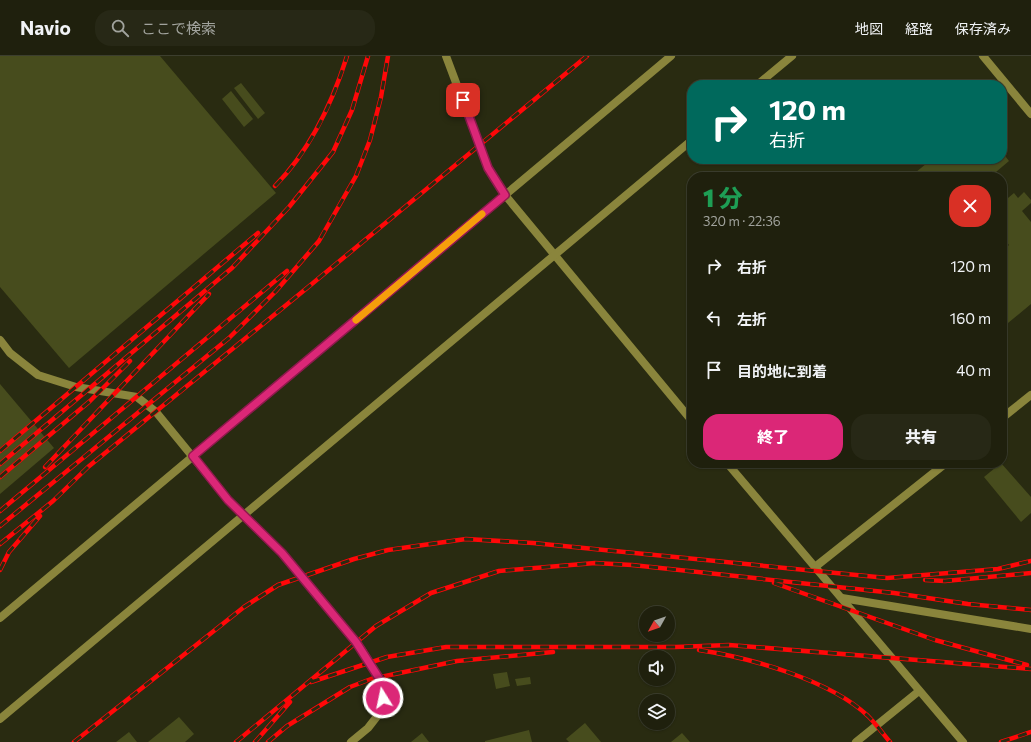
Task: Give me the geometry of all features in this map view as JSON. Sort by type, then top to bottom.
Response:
[{"type":"lane","points":[[446,56],[488,168],[505,195],[687,415]]},
{"type":"lane","points":[[0,618],[672,56]]},
{"type":"lane","points":[[763,80],[792,56]]},
{"type":"lane","points":[[983,56],[1003,80]]},
{"type":"lane","points":[[1007,85],[1031,114]]},
{"type":"lane","points":[[0,719],[687,144]]},
{"type":"lane","points":[[0,340],[10,353],[38,375],[76,387],[137,397],[156,412],[228,500],[245,515],[282,553],[362,650],[384,686],[382,710],[368,728],[351,742]]},
{"type":"lane","points":[[1007,414],[1031,395]]},
{"type":"lane","points":[[731,468],[963,742]]},
{"type":"lane","points":[[814,567],[940,468]]},
{"type":"lane","points":[[842,598],[1031,629]]},
{"type":"lane","points":[[856,742],[919,691]]},
{"type":"building","points":[[0,56],[160,56],[276,193],[69,368],[0,287]]},
{"type":"building","points":[[241,83],[265,113],[258,119],[234,88]]},
{"type":"building","points":[[231,91],[253,119],[244,127],[222,99]]},
{"type":"building","points":[[926,164],[1005,164],[996,172],[916,172]]},
{"type":"building","points":[[1024,192],[1031,200],[1031,203],[1022,211],[1031,222],[1031,304],[1007,324],[1007,247],[1009,245],[1007,243],[1007,199],[1014,193],[1018,198]]},
{"type":"building","points":[[0,384],[54,448],[0,494]]},
{"type":"building","points":[[995,468],[1005,468],[1031,497],[1031,513],[1021,522],[984,477]]},
{"type":"building","points":[[507,672],[510,686],[496,689],[493,674]]},
{"type":"building","points":[[530,677],[531,684],[517,686],[515,679]]},
{"type":"building","points":[[179,717],[194,734],[185,742],[148,742]]},
{"type":"building","points":[[585,723],[601,742],[569,742],[566,739]]},
{"type":"building","points":[[529,730],[532,742],[485,742],[485,741]]},
{"type":"building","points":[[129,732],[137,742],[116,742]]},
{"type":"building","points":[[422,733],[429,742],[411,742]]},
{"type":"building","points":[[682,733],[690,742],[671,742]]},
{"type":"railway","points":[[275,186],[299,157],[319,125],[341,74],[347,56]]},
{"type":"railway","points":[[0,464],[232,268],[289,207],[333,152],[352,110],[368,56]]},
{"type":"railway","points":[[0,526],[229,338],[276,291],[319,241],[356,176],[370,140],[381,97],[388,56]]},
{"type":"railway","points":[[0,544],[53,501],[88,467],[587,56]]},
{"type":"railway","points":[[0,451],[258,233]]},
{"type":"railway","points":[[0,511],[287,271]]},
{"type":"railway","points":[[45,467],[209,294]]},
{"type":"railway","points":[[0,477],[90,401],[130,361]]},
{"type":"railway","points":[[0,570],[9,552],[40,516]]},
{"type":"railway","points":[[74,742],[244,607],[278,585],[354,559],[388,550],[466,539],[533,543],[887,578],[998,569],[1031,561]]},
{"type":"railway","points":[[236,742],[376,626],[431,593],[499,571],[595,563],[632,565],[894,593],[968,604],[1031,610]]},
{"type":"railway","points":[[925,580],[945,581],[1031,573]]},
{"type":"railway","points":[[774,583],[935,640],[1027,665]]},
{"type":"railway","points":[[311,682],[387,657],[446,647],[676,647],[729,645],[1031,669]]},
{"type":"railway","points":[[699,650],[765,665],[812,681],[852,703],[874,722],[890,742]]},
{"type":"railway","points":[[268,742],[287,726],[350,687],[371,679],[457,661],[553,652]]},
{"type":"railway","points":[[255,742],[290,702]]},
{"type":"railway","points":[[1001,742],[1031,732]]},
{"type":"slow traffic","points":[[356,320],[482,214]]},
{"type":"route","points":[[383,698],[384,686],[356,642],[282,553],[245,515],[228,500],[193,456],[505,195],[488,168],[463,100]]}]
